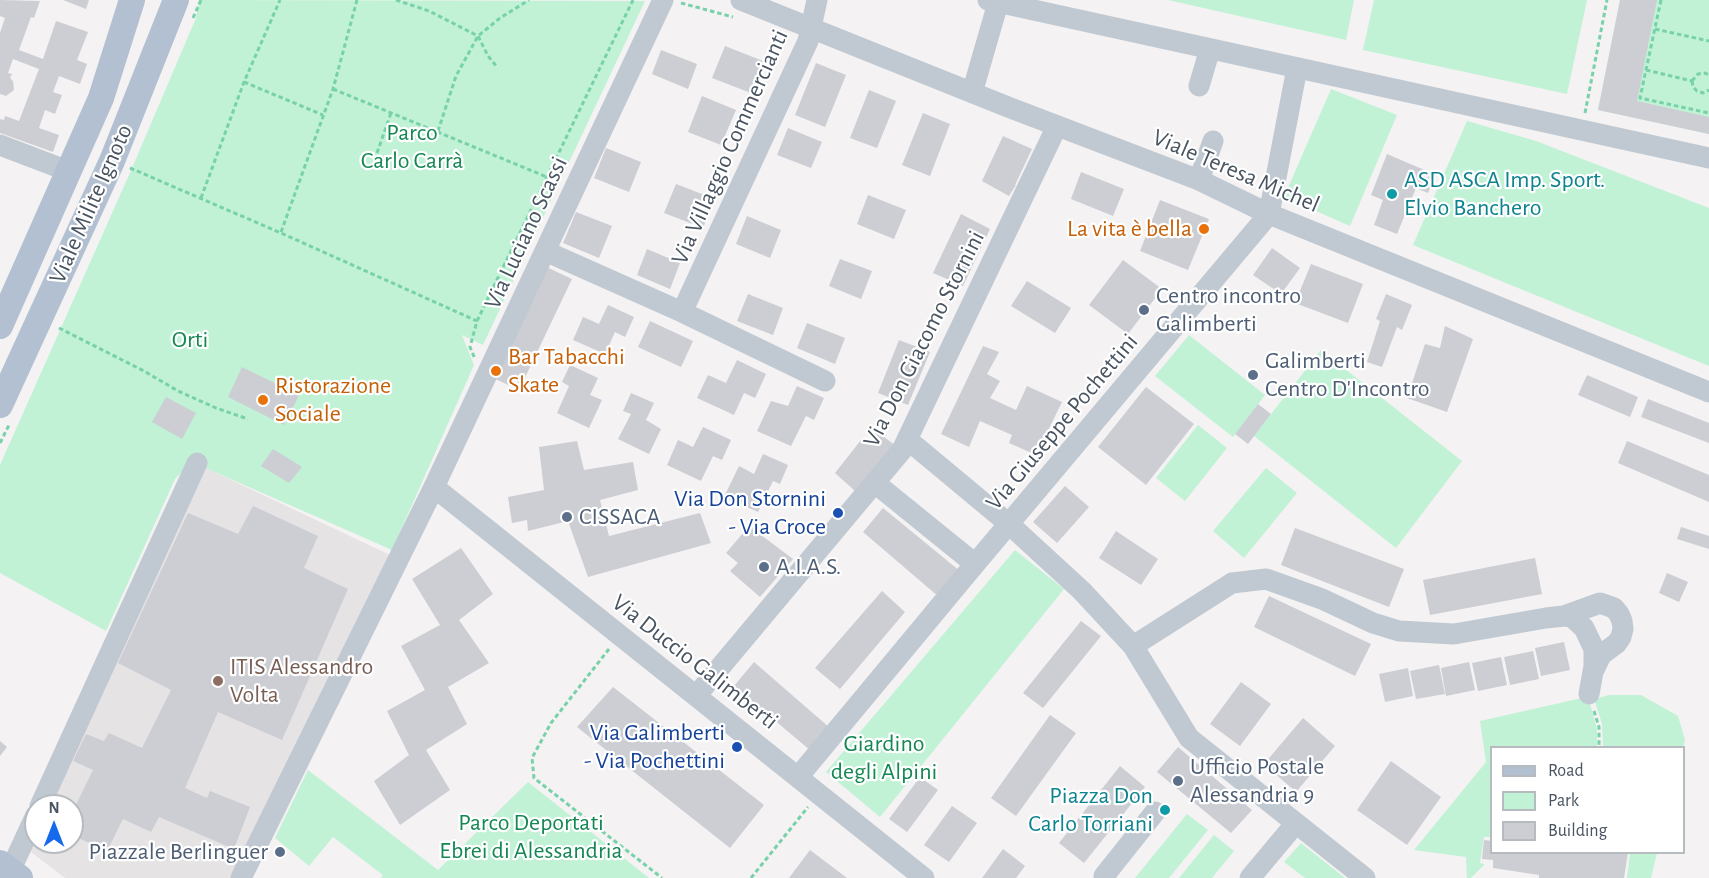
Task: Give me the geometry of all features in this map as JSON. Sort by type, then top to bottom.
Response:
[{"type":"main road","name":"Viale Milite Ignoto","points":[[0,326],[101,98],[132,0]]},
{"type":"main road","name":"Viale Milite Ignoto","points":[[0,405],[112,161],[176,0]]},
{"type":"street","name":"Via Luciano Scassi","points":[[241,878],[434,487],[663,0]]},
{"type":"street","name":"Viale Teresa Michel","points":[[741,0],[972,93],[1199,180],[1269,214],[1709,392]]},
{"type":"street","name":"Via Villaggio Commercianti","points":[[682,312],[808,41],[817,0]]},
{"type":"street","points":[[972,93],[981,62],[993,1],[1709,158]]},
{"type":"street","points":[[1199,86],[1210,49]]},
{"type":"street","name":"Via Giuseppe Pochettini","points":[[798,777],[1269,214],[1297,68]]},
{"type":"street","name":"Via Don Giacomo Stornini","points":[[696,696],[895,460],[908,440],[1057,126]]},
{"type":"street","points":[[1199,180],[1213,141]]},
{"type":"street","points":[[0,145],[69,171]]},
{"type":"street","points":[[545,250],[682,312],[825,381]]},
{"type":"street","points":[[908,440],[1009,524],[1082,591],[1133,646],[1189,738],[1365,878]]},
{"type":"street","points":[[45,794],[197,463]]},
{"type":"street","points":[[875,483],[975,564]]},
{"type":"street","name":"Via Duccio Galimberti","points":[[434,487],[924,878]]},
{"type":"street","points":[[1133,646],[1232,583],[1266,579],[1322,599],[1373,623],[1399,631],[1454,634],[1564,616],[1600,603],[1614,608],[1619,614],[1623,629],[1617,643],[1600,656],[1590,684]]},
{"type":"street","points":[[1564,616],[1576,620],[1590,638],[1594,654],[1590,684]]},
{"type":"street","points":[[1106,878],[1104,876],[1155,812]]},
{"type":"street","points":[[1250,878],[1296,823]]},
{"type":"street","points":[[10,870],[24,840]]},
{"type":"path","points":[[201,198],[244,82],[280,0]]},
{"type":"path","points":[[281,233],[333,89],[357,0]]},
{"type":"path","points":[[396,0],[429,11],[478,36],[488,56],[497,67]]},
{"type":"path","points":[[438,131],[456,76],[478,36],[500,18],[529,0]]},
{"type":"path","points":[[490,367],[475,359],[470,347],[477,321],[633,0]]},
{"type":"path","points":[[1583,123],[1607,0]]},
{"type":"path","points":[[1661,0],[1640,98],[1709,113]]},
{"type":"path","points":[[1655,29],[1709,41]]},
{"type":"path","points":[[1646,70],[1692,81]]},
{"type":"path","points":[[1692,81],[1698,74],[1709,75]]},
{"type":"path","points":[[1692,81],[1697,91],[1703,93],[1709,90]]},
{"type":"path","points":[[244,82],[324,115]]},
{"type":"path","points":[[333,89],[548,177]]},
{"type":"path","points":[[377,153],[391,113]]},
{"type":"path","points":[[112,161],[281,233],[477,321]]},
{"type":"path","points":[[57,327],[178,391],[248,419]]},
{"type":"path","points":[[619,635],[551,723],[532,758],[534,778],[662,878]]},
{"type":"path","points":[[1590,684],[1599,727],[1599,746]]},
{"type":"path","points":[[751,878],[818,794]]},
{"type":"shaded area","name":"ITIS Alessandro Volta","points":[[206,468],[390,555],[236,878],[65,878],[34,854],[84,854],[84,794],[53,794]]},
{"type":"green space","points":[[199,0],[645,1],[483,345],[462,335],[474,365],[392,550],[192,462],[175,479],[106,631],[0,573],[0,465],[129,175],[196,18]]},
{"type":"green space","points":[[1168,0],[1354,0],[1346,40]]},
{"type":"green space","points":[[1374,0],[1587,0],[1567,94],[1363,50]]},
{"type":"green space","points":[[1620,0],[1709,0],[1709,134],[1598,110]]},
{"type":"green space","points":[[1331,89],[1397,115],[1350,226],[1284,197]]},
{"type":"green space","points":[[1467,121],[1536,141],[1709,208],[1709,366],[1413,245]]},
{"type":"green space","points":[[1189,335],[1265,395],[1233,437],[1155,376]]},
{"type":"green space","points":[[1321,350],[1462,461],[1396,548],[1254,436]]},
{"type":"green space","points":[[1198,425],[1227,448],[1185,501],[1156,478]]},
{"type":"green space","points":[[1266,468],[1297,493],[1244,558],[1213,531]]},
{"type":"green space","name":"Giardino degli Alpini","points":[[1015,550],[1064,589],[880,817],[826,772]]},
{"type":"green space","points":[[1609,695],[1641,695],[1678,716],[1685,740],[1683,746],[1603,746],[1602,724],[1594,699]]},
{"type":"green space","points":[[1582,698],[1589,700],[1597,729],[1597,746],[1490,746],[1490,837],[1484,837],[1480,863],[1485,864],[1471,878],[1467,878],[1466,857],[1414,850],[1486,762],[1480,721]]},
{"type":"green space","name":"Parco Deportati Ebrei di Alessandria","points":[[308,770],[438,870],[528,782],[649,878],[381,878],[383,875],[333,837],[309,866],[275,838]]},
{"type":"green space","points":[[1187,814],[1208,830],[1169,878],[1135,878]]},
{"type":"green space","points":[[1214,835],[1234,851],[1212,878],[1179,878]]},
{"type":"green space","points":[[1301,843],[1345,878],[1305,878],[1284,862]]},
{"type":"green space","points":[[1630,854],[1657,854],[1651,878],[1627,878]]},
{"type":"building","points":[[0,0],[40,1],[34,18],[31,17],[19,50],[43,59],[56,21],[88,32],[77,60],[87,64],[80,84],[59,76],[53,92],[62,95],[55,114],[45,110],[39,128],[59,135],[53,152],[0,133],[0,119],[4,120],[5,116],[19,121],[39,69],[13,59],[8,73],[12,74],[10,78],[13,81],[14,90],[6,96],[0,94],[0,33],[5,18],[0,16]]},
{"type":"building","points":[[63,0],[89,0],[86,9]]},
{"type":"building","points":[[1620,0],[1657,0],[1637,101],[1709,117],[1709,134],[1598,110]]},
{"type":"building","points":[[725,46],[763,61],[751,93],[712,78]]},
{"type":"building","points":[[661,50],[697,64],[688,89],[652,74]]},
{"type":"building","points":[[816,63],[846,75],[825,127],[795,115]]},
{"type":"building","points":[[869,90],[896,101],[877,148],[850,138]]},
{"type":"building","points":[[702,96],[736,110],[721,145],[688,132]]},
{"type":"building","points":[[923,113],[950,124],[930,176],[902,165]]},
{"type":"building","points":[[788,128],[822,142],[811,168],[777,155]]},
{"type":"building","points":[[1003,136],[1032,149],[1009,196],[982,181]]},
{"type":"building","points":[[606,148],[641,162],[629,192],[594,178]]},
{"type":"building","name":"ASD ASCA Imp. Sport. Elvio Banchero","points":[[1387,154],[1436,175],[1428,193],[1416,188],[1397,234],[1374,225],[1383,200],[1371,195]]},
{"type":"building","points":[[1081,172],[1124,189],[1113,216],[1071,199]]},
{"type":"building","points":[[676,184],[715,199],[703,228],[664,213]]},
{"type":"building","points":[[868,195],[906,210],[894,239],[857,224]]},
{"type":"building","points":[[1160,200],[1209,219],[1188,270],[1140,251]]},
{"type":"building","points":[[576,212],[612,226],[599,258],[563,243]]},
{"type":"building","points":[[961,214],[990,229],[963,286],[933,273]]},
{"type":"building","points":[[747,216],[781,230],[770,258],[736,244]]},
{"type":"building","points":[[1272,248],[1300,268],[1281,294],[1253,275]]},
{"type":"building","points":[[647,249],[680,263],[670,289],[637,275]]},
{"type":"building","points":[[840,259],[872,271],[861,299],[829,286]]},
{"type":"building","points":[[1123,260],[1162,289],[1128,334],[1089,305]]},
{"type":"building","points":[[1311,264],[1363,284],[1348,323],[1295,303]]},
{"type":"building","points":[[542,265],[572,279],[519,390],[489,376]]},
{"type":"building","points":[[1027,281],[1071,308],[1055,333],[1011,306]]},
{"type":"building","points":[[748,294],[783,308],[773,335],[737,321]]},
{"type":"building","points":[[1386,294],[1412,305],[1402,330],[1397,327],[1382,367],[1367,362],[1380,321],[1376,319]]},
{"type":"building","points":[[608,305],[634,317],[625,337],[615,332],[605,354],[573,340],[583,317],[599,324]]},
{"type":"building","points":[[650,321],[693,341],[681,367],[638,347]]},
{"type":"building","points":[[807,323],[845,338],[835,364],[797,348]]},
{"type":"building","points":[[1445,326],[1473,339],[1447,412],[1407,398],[1425,344],[1440,348]]},
{"type":"building","points":[[899,340],[930,352],[908,405],[878,393]]},
{"type":"building","points":[[983,346],[999,352],[987,374],[1000,381],[990,398],[1016,410],[1027,386],[1062,402],[1036,455],[1009,443],[1012,435],[980,421],[969,447],[941,434]]},
{"type":"building","points":[[737,360],[766,374],[755,398],[744,393],[734,415],[697,398],[708,375],[726,383]]},
{"type":"building","points":[[570,365],[598,378],[590,395],[602,400],[589,428],[557,413],[569,386],[562,382]]},
{"type":"building","points":[[242,367],[299,395],[284,425],[228,397]]},
{"type":"building","points":[[1587,375],[1638,397],[1630,417],[1578,395]]},
{"type":"building","points":[[797,386],[824,398],[814,420],[806,416],[791,446],[757,431],[771,401],[788,406]]},
{"type":"building","points":[[1146,387],[1194,424],[1146,485],[1098,447]]},
{"type":"building","points":[[631,393],[654,403],[646,420],[661,429],[649,454],[618,439],[631,414],[623,411]]},
{"type":"building","points":[[166,397],[196,413],[182,439],[152,422]]},
{"type":"building","points":[[1648,399],[1709,423],[1709,443],[1641,417]]},
{"type":"building","points":[[1258,404],[1271,414],[1248,444],[1235,434]]},
{"type":"building","points":[[703,427],[731,440],[722,460],[713,456],[701,481],[667,465],[678,440],[693,447]]},
{"type":"building","points":[[876,431],[899,448],[855,491],[835,473],[861,440],[866,444]]},
{"type":"building","points":[[577,441],[584,470],[633,462],[638,490],[600,500],[609,536],[700,513],[711,543],[588,577],[568,521],[528,531],[527,520],[512,523],[508,497],[544,490],[539,447]]},
{"type":"building","points":[[1627,441],[1709,475],[1709,502],[1618,463]]},
{"type":"building","points":[[273,449],[302,467],[289,483],[261,466]]},
{"type":"building","points":[[763,454],[788,465],[780,484],[773,481],[758,512],[724,497],[739,466],[754,474]]},
{"type":"building","points":[[1065,486],[1089,507],[1057,543],[1033,522]]},
{"type":"building","points":[[253,506],[318,536],[304,568],[348,589],[282,740],[218,712],[185,788],[207,798],[210,791],[250,807],[234,849],[159,817],[151,832],[123,819],[107,851],[84,840],[84,794],[81,794],[93,770],[73,761],[86,734],[104,741],[109,733],[142,748],[171,690],[118,663],[188,513],[238,534]]},
{"type":"building","points":[[883,508],[961,572],[939,597],[863,532]]},
{"type":"building","points":[[749,526],[793,559],[760,597],[730,571],[738,563],[726,553]]},
{"type":"building","points":[[1681,527],[1709,536],[1709,549],[1677,539]]},
{"type":"building","points":[[1295,528],[1404,569],[1389,607],[1281,565]]},
{"type":"building","points":[[1116,531],[1158,559],[1141,585],[1099,558]]},
{"type":"building","points":[[461,548],[493,594],[459,620],[489,663],[448,687],[467,724],[426,750],[450,790],[400,825],[374,781],[409,755],[387,711],[425,690],[401,646],[440,625],[412,579]]},
{"type":"building","points":[[1535,558],[1542,594],[1430,615],[1423,580]]},
{"type":"building","points":[[1667,573],[1688,582],[1679,602],[1659,593]]},
{"type":"building","points":[[882,591],[905,612],[840,689],[815,668]]},
{"type":"building","points":[[1269,596],[1371,644],[1355,676],[1254,627]]},
{"type":"building","points":[[1081,621],[1101,636],[1043,708],[1023,693]]},
{"type":"building","points":[[1564,642],[1570,670],[1541,676],[1535,648]]},
{"type":"building","points":[[1533,651],[1539,679],[1510,685],[1504,657]]},
{"type":"building","points":[[1501,657],[1507,685],[1478,691],[1472,663]]},
{"type":"building","points":[[754,662],[830,728],[811,751],[734,686]]},
{"type":"building","points":[[1469,662],[1475,690],[1446,696],[1441,668]]},
{"type":"building","points":[[1439,665],[1445,694],[1416,699],[1410,671]]},
{"type":"building","points":[[1408,668],[1413,696],[1385,702],[1379,674]]},
{"type":"building","points":[[1241,682],[1271,704],[1240,746],[1210,724]]},
{"type":"building","points":[[613,687],[764,805],[730,848],[577,727]]},
{"type":"building","points":[[1050,715],[1076,733],[1016,816],[991,798]]},
{"type":"building","points":[[1303,718],[1335,746],[1296,792],[1264,764]]},
{"type":"building","points":[[0,741],[7,747],[0,756]]},
{"type":"building","points":[[1178,747],[1252,810],[1231,833],[1157,772]]},
{"type":"building","points":[[1391,761],[1441,797],[1407,845],[1357,810]]},
{"type":"building","points":[[1120,766],[1145,787],[1084,863],[1059,843]]},
{"type":"building","points":[[920,777],[938,790],[907,832],[889,819]]},
{"type":"building","points":[[952,806],[977,823],[949,862],[924,845]]},
{"type":"building","points":[[1484,840],[1490,841],[1490,854],[1628,854],[1624,878],[1539,878],[1539,875],[1493,868],[1493,860],[1482,859]]},
{"type":"building","points":[[1003,849],[1025,866],[1016,878],[982,878]]},
{"type":"building","points":[[810,850],[847,878],[789,878]]},
{"type":"place","name":"ASD ASCA Imp. Sport. Elvio Banchero","points":[[1392,194]]},
{"type":"place","name":"La vita è bella","points":[[1204,229]]},
{"type":"place","name":"Centro incontro Galimberti","points":[[1144,310]]},
{"type":"place","name":"Bar Tabacchi Skate","points":[[496,371]]},
{"type":"place","name":"Galimberti Centro D'Incontro","points":[[1253,375]]},
{"type":"place","name":"Ristorazione Sociale","points":[[263,400]]},
{"type":"place","name":"Via Don Stornini - Via Croce","points":[[838,513]]},
{"type":"place","name":"CISSACA","points":[[567,517]]},
{"type":"place","name":"A.I.A.S.","points":[[764,567]]},
{"type":"place","name":"ITIS Alessandro Volta","points":[[218,681]]},
{"type":"place","name":"Via Galimberti - Via Pochettini","points":[[737,747]]},
{"type":"place","name":"Ufficio Postale Alessandria 9","points":[[1178,781]]},
{"type":"place","name":"Piazza Don Carlo Torriani","points":[[1165,810]]},
{"type":"place","name":"Piazzale Berlinguer","points":[[280,852]]},
{"type":"park label","name":"Parco Carlo Carrà","points":[[412,147]]},
{"type":"park label","name":"Orti","points":[[190,340]]}]
